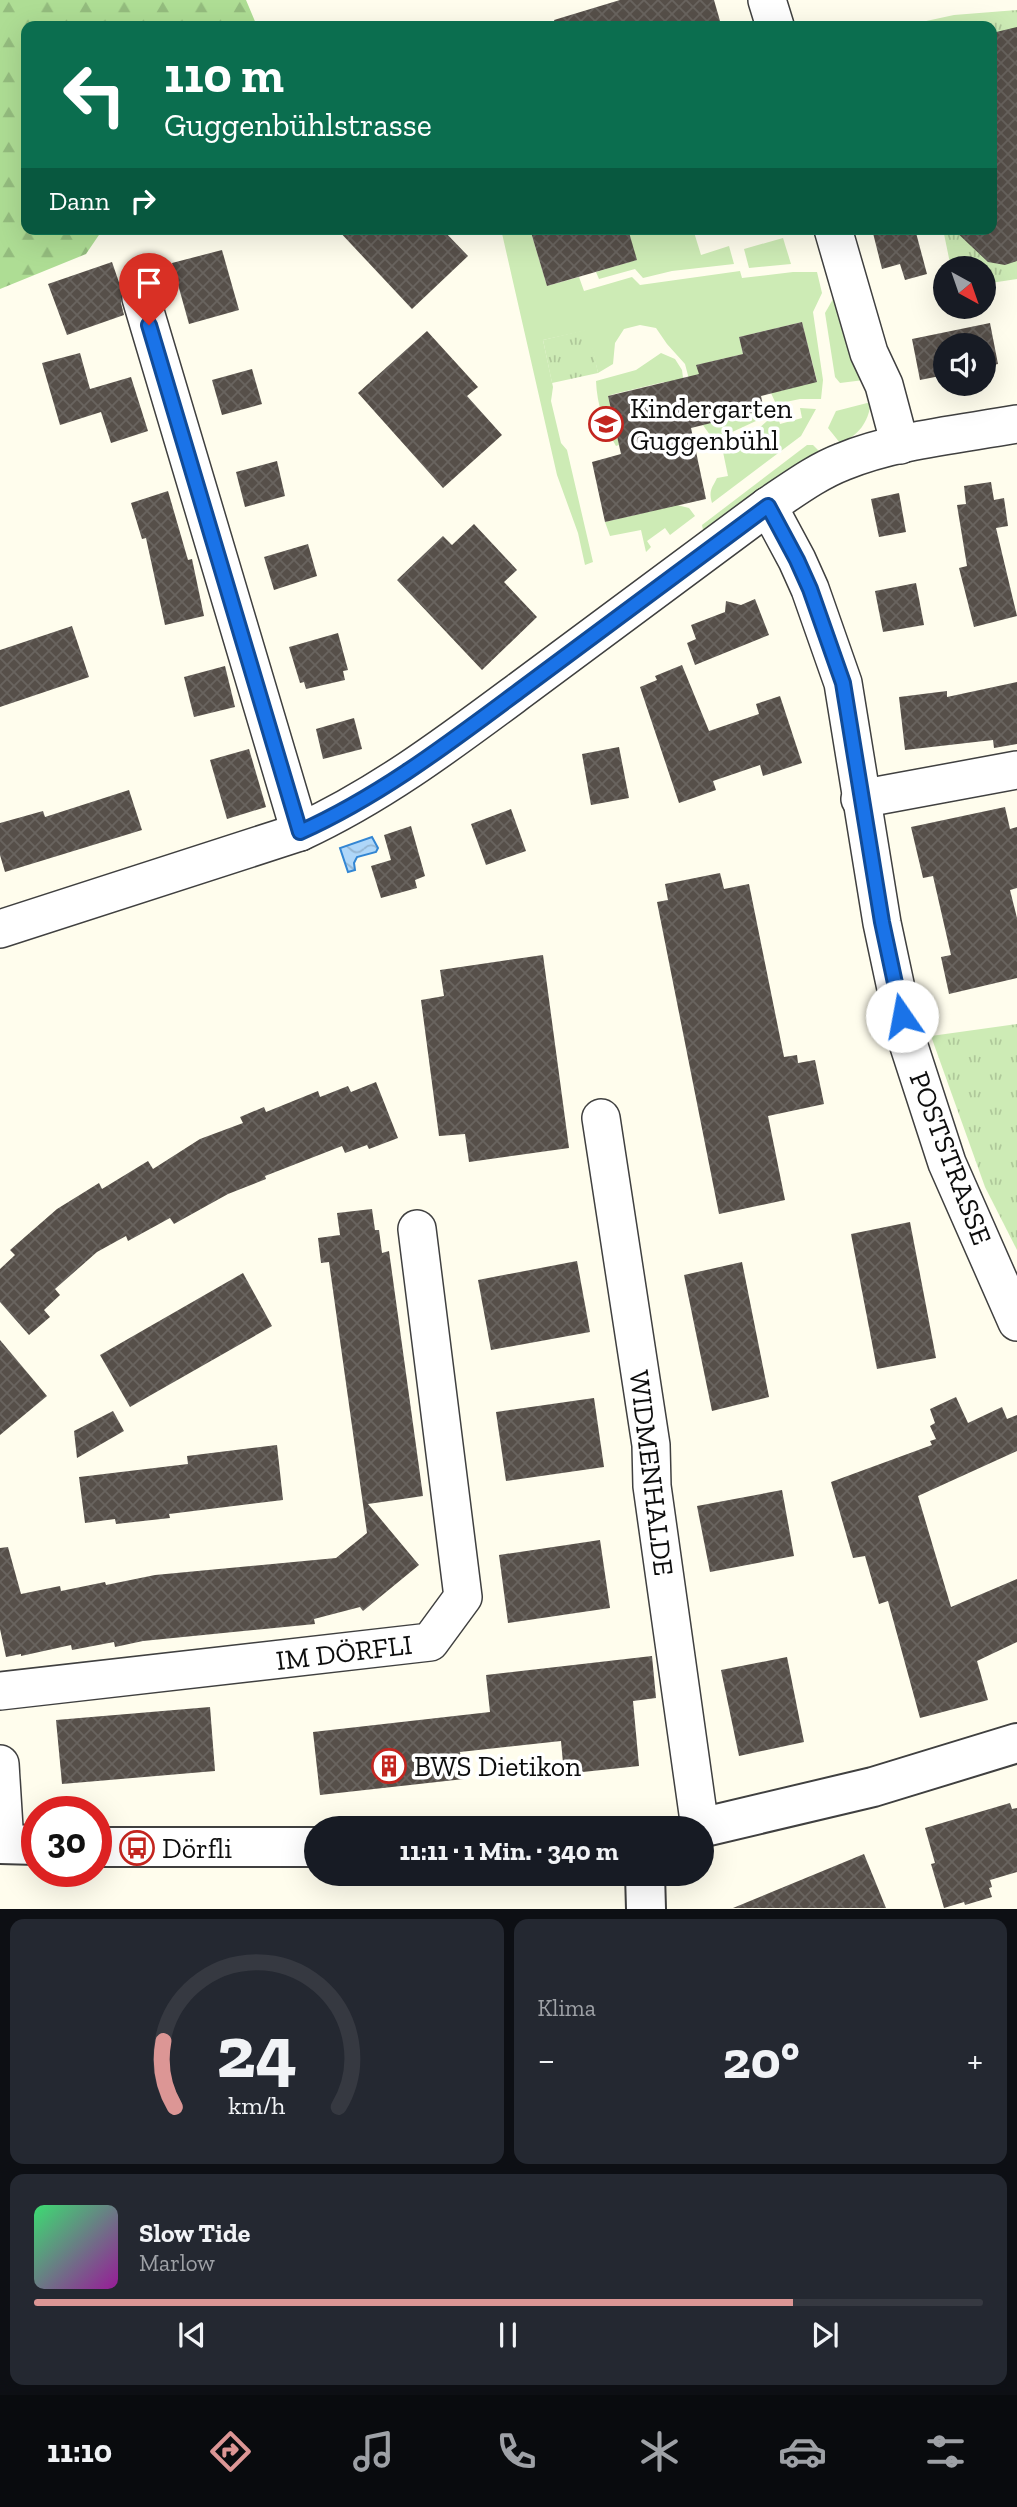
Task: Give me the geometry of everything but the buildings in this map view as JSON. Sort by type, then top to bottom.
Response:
[{"type":"street","points":[[767,0],[773,21]]},
{"type":"street","points":[[835,235],[869,353],[884,385],[901,445]]},
{"type":"street","points":[[141,298],[300,832]]},
{"type":"street","points":[[0,929],[300,832],[335,816],[454,740],[768,506],[841,462],[901,445],[1017,424]]},
{"type":"street","name":"POSTSTRASSE","points":[[768,506],[810,589],[843,683],[882,922],[907,1040],[947,1163],[1017,1322]]},
{"type":"street","points":[[860,799],[1017,770]]},
{"type":"street","name":"WIDMENHALDE","points":[[601,1118],[651,1445],[652,1486],[696,1816]]},
{"type":"street","name":"IM DÖRFLI","points":[[0,1691],[430,1642],[463,1597],[417,1229]]},
{"type":"street","points":[[714,1824],[873,1787],[1017,1743]]},
{"type":"street","points":[[0,1764],[14,1845]]},
{"type":"street","points":[[112,1847],[304,1847]]},
{"type":"street","points":[[645,1886],[646,1909]]},
{"type":"green space","points":[[0,0],[246,0],[255,21],[21,21],[21,235],[99,235],[86,254],[0,289]]},
{"type":"green space","points":[[1017,10],[1017,279],[996,282],[996,256],[949,256],[944,235],[997,235],[997,21],[926,21],[954,15]]},
{"type":"green space","points":[[502,235],[532,235],[547,286],[579,277],[584,291],[632,277],[640,285],[740,271],[742,278],[817,272],[822,293],[813,312],[823,380],[821,399],[800,399],[776,404],[771,393],[817,381],[802,322],[739,337],[743,354],[697,365],[711,423],[764,410],[756,421],[717,439],[710,435],[700,421],[685,364],[656,328],[640,325],[624,329],[615,343],[613,364],[598,373],[588,330],[543,340],[553,387],[551,401],[561,443],[567,450],[593,562],[585,565],[578,533],[557,475]]},
{"type":"green space","points":[[630,235],[695,235],[701,255],[729,246],[734,264],[672,271],[643,278],[635,269],[599,279],[596,272],[636,260]]},
{"type":"green space","points":[[783,238],[791,264],[749,268],[744,249]]},
{"type":"green space","points":[[833,299],[864,380],[840,383],[835,377],[825,313]]},
{"type":"green space","points":[[589,329],[598,373],[552,383],[543,340]]},
{"type":"green space","points":[[661,353],[675,359],[682,370],[684,385],[676,432],[664,382],[608,396],[619,445],[616,446],[602,415],[596,381],[636,370]]},
{"type":"green space","points":[[871,402],[862,427],[840,443],[828,428],[836,411]]},
{"type":"green space","points":[[800,408],[816,409],[801,436],[712,503],[711,492],[717,478],[728,476],[723,452],[725,447],[757,430],[775,414],[780,424],[802,418]]},
{"type":"green space","points":[[807,445],[813,445],[821,453],[704,535],[702,525]]},
{"type":"green space","points":[[677,505],[689,508],[695,516],[670,535],[665,528],[647,541],[651,547],[646,552],[641,530],[610,536],[605,522]]},
{"type":"green space","points":[[1017,1024],[1017,1250],[985,1187],[931,1036]]},
{"type":"water","points":[[372,837],[378,848],[376,852],[357,857],[355,870],[348,872],[340,848]]},
{"type":"place","name":"Kindergarten Guggenbühl","points":[[606,424]]},
{"type":"place","name":"BWS Dietikon","points":[[389,1766]]},
{"type":"place","name":"Dörfli","points":[[137,1848]]},
{"type":"route","points":[[149,325],[300,832],[335,816],[379,790],[454,740],[768,506],[810,589],[843,683],[882,922],[902,1016]]}]
